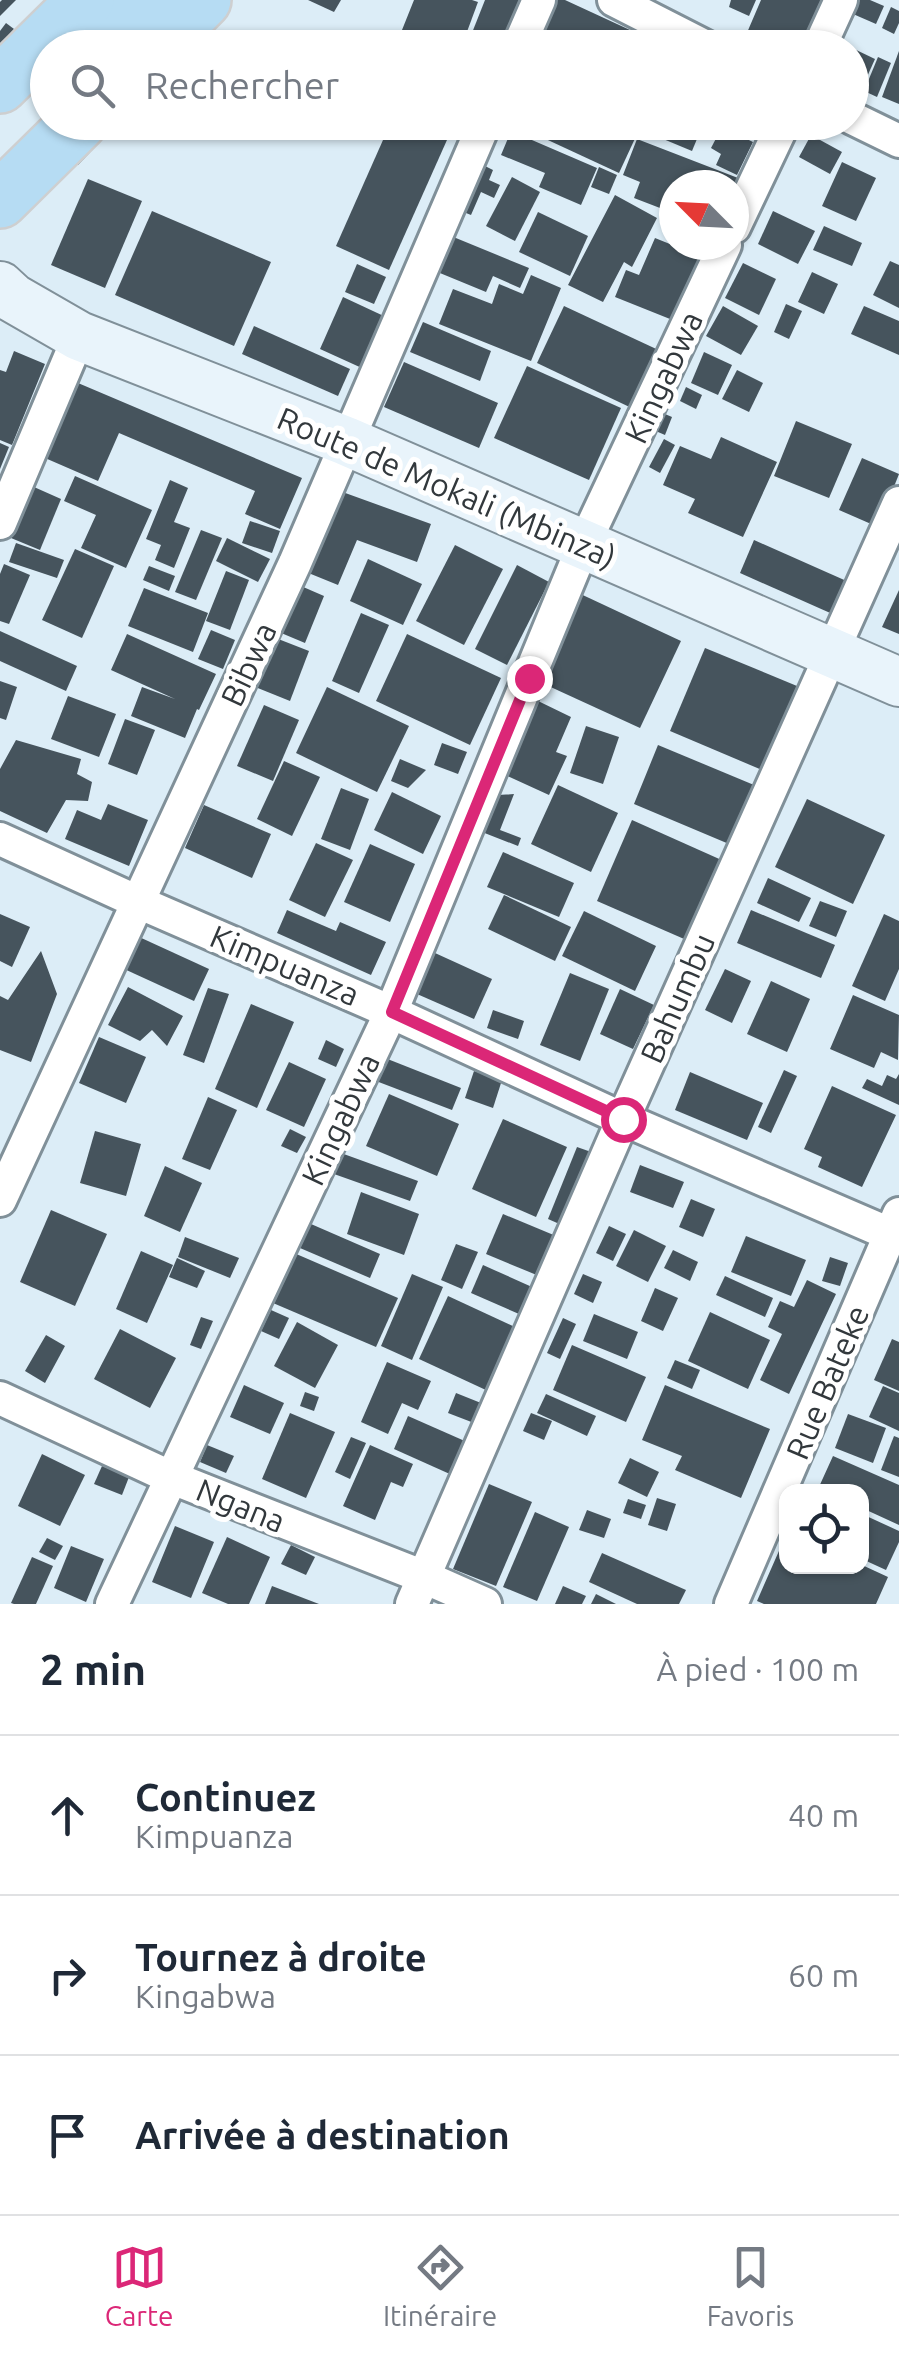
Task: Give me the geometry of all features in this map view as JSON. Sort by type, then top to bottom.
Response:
[{"type":"highway","points":[[0,52],[51,0]]},
{"type":"highway","points":[[56,30],[86,0]]},
{"type":"highway","points":[[123,30],[152,0]]},
{"type":"highway","points":[[173,30],[204,0]]},
{"type":"highway","points":[[0,85],[30,55]]},
{"type":"highway","points":[[0,154],[30,124]]},
{"type":"highway","points":[[0,200],[61,140]]},
{"type":"street","points":[[526,30],[539,0]]},
{"type":"street","points":[[614,0],[673,30]]},
{"type":"street","points":[[827,30],[841,0]]},
{"type":"street","points":[[869,126],[899,141]]},
{"type":"street","name":"Bibwa","points":[[0,1200],[294,563],[478,140]]},
{"type":"street","points":[[749,196],[775,140]]},
{"type":"street","name":"Kingabwa","points":[[112,1604],[392,1012],[584,544],[719,260]]},
{"type":"street","name":"Route de Mokali (Mbinza)","points":[[0,286],[13,298],[79,336],[346,441],[899,682]]},
{"type":"street","points":[[0,524],[79,336]]},
{"type":"street","name":"Bahumbu","points":[[418,1591],[623,1119],[899,503]]},
{"type":"street","name":"Kimpuanza","points":[[0,839],[623,1119],[896,1229]]},
{"type":"street","name":"Rue Bateke","points":[[731,1604],[896,1229]]},
{"type":"street","name":"Ngana","points":[[0,1398],[418,1591],[484,1604]]},
{"type":"building","points":[[16,0],[0,16],[0,2]]},
{"type":"building","points":[[308,0],[341,0],[334,12]]},
{"type":"building","points":[[414,0],[478,2],[468,30],[402,30]]},
{"type":"building","points":[[485,0],[519,0],[508,30],[473,30]]},
{"type":"building","points":[[555,0],[565,0],[630,30],[541,30]]},
{"type":"building","points":[[731,0],[756,0],[749,16],[729,7]]},
{"type":"building","points":[[761,0],[823,0],[810,30],[748,30]]},
{"type":"building","points":[[860,0],[884,6],[876,24],[853,14]]},
{"type":"building","points":[[891,7],[899,11],[894,34],[882,28]]},
{"type":"building","points":[[6,23],[14,29],[0,45],[0,31]]},
{"type":"building","points":[[899,51],[899,104],[882,97]]},
{"type":"building","points":[[878,57],[891,63],[877,97],[869,93],[869,79]]},
{"type":"building","points":[[81,140],[102,140],[78,165],[67,155]]},
{"type":"building","points":[[383,140],[447,140],[389,270],[336,246]]},
{"type":"building","points":[[507,140],[532,140],[597,168],[581,205],[539,187],[545,173],[501,155]]},
{"type":"building","points":[[548,140],[634,140],[619,173]]},
{"type":"building","points":[[637,140],[717,170],[659,170],[659,208],[634,198],[640,182],[623,175]]},
{"type":"building","points":[[666,140],[697,140],[692,151]]},
{"type":"building","points":[[715,140],[753,142],[739,170],[716,165],[721,154],[711,148]]},
{"type":"building","points":[[808,140],[820,140],[842,152],[830,174],[799,157]]},
{"type":"building","points":[[842,162],[876,178],[856,221],[822,206]]},
{"type":"building","points":[[481,164],[493,170],[489,180],[500,185],[494,198],[481,192],[471,215],[461,211]]},
{"type":"building","points":[[599,167],[617,175],[609,194],[591,187]]},
{"type":"building","points":[[512,177],[540,192],[515,241],[486,226]]},
{"type":"building","points":[[88,179],[142,201],[105,288],[51,265]]},
{"type":"building","points":[[615,195],[657,218],[632,267],[624,262],[603,302],[568,285]]},
{"type":"building","points":[[152,211],[271,262],[234,346],[115,295]]},
{"type":"building","points":[[773,211],[815,231],[798,264],[758,244]]},
{"type":"building","points":[[538,212],[588,236],[570,276],[519,252]]},
{"type":"building","points":[[824,226],[862,243],[852,266],[813,250]]},
{"type":"building","points":[[451,236],[529,268],[520,288],[493,276],[486,292],[435,271]]},
{"type":"building","points":[[655,238],[659,240],[659,260],[701,260],[675,321],[615,297],[626,270],[639,275]]},
{"type":"building","points":[[890,261],[899,265],[899,308],[873,295]]},
{"type":"building","points":[[743,263],[776,279],[759,315],[725,298]]},
{"type":"building","points":[[357,264],[386,277],[374,304],[345,292]]},
{"type":"building","points":[[812,272],[838,284],[824,314],[798,302]]},
{"type":"building","points":[[531,275],[561,288],[531,361],[439,324],[453,289],[492,304],[499,284],[523,294]]},
{"type":"building","points":[[343,297],[388,318],[364,369],[320,349]]},
{"type":"building","points":[[786,304],[802,311],[789,339],[774,332]]},
{"type":"building","points":[[564,306],[667,354],[640,412],[537,363]]},
{"type":"building","points":[[723,306],[758,326],[741,355],[706,336]]},
{"type":"building","points":[[864,306],[899,321],[899,355],[851,334]]},
{"type":"building","points":[[423,322],[491,351],[480,381],[410,352]]},
{"type":"building","points":[[254,326],[350,369],[338,396],[242,354]]},
{"type":"building","points":[[14,351],[45,364],[12,445],[0,440],[0,370],[6,372]]},
{"type":"building","points":[[704,352],[732,365],[718,395],[691,383]]},
{"type":"building","points":[[404,362],[498,403],[479,448],[384,407]]},
{"type":"building","points":[[527,366],[621,408],[589,480],[494,438]]},
{"type":"building","points":[[737,370],[763,383],[749,412],[722,399]]},
{"type":"building","points":[[78,383],[302,478],[280,529],[245,514],[255,491],[119,433],[98,481],[45,458]]},
{"type":"building","points":[[686,387],[702,395],[696,409],[680,401]]},
{"type":"building","points":[[651,408],[672,417],[665,435],[644,426]]},
{"type":"building","points":[[796,421],[852,444],[829,498],[774,476]]},
{"type":"building","points":[[721,437],[777,462],[743,537],[688,513],[695,499],[663,485],[680,446],[711,459]]},
{"type":"building","points":[[664,439],[675,445],[660,473],[649,467]]},
{"type":"building","points":[[0,443],[9,447],[0,469]]},
{"type":"building","points":[[862,458],[899,474],[878,527],[839,510]]},
{"type":"building","points":[[75,476],[152,510],[126,568],[81,548],[96,515],[64,501]]},
{"type":"building","points":[[170,480],[188,488],[174,522],[190,528],[174,568],[155,560],[161,545],[146,539]]},
{"type":"building","points":[[34,487],[61,499],[40,550],[11,538]]},
{"type":"building","points":[[337,490],[431,524],[417,562],[357,540],[338,585],[306,572]]},
{"type":"building","points":[[250,521],[280,531],[272,553],[242,543]]},
{"type":"building","points":[[201,530],[222,538],[196,600],[175,592]]},
{"type":"building","points":[[227,538],[270,559],[258,582],[216,561]]},
{"type":"building","points":[[754,540],[851,583],[837,616],[740,573]]},
{"type":"building","points":[[16,543],[64,560],[57,578],[9,562]]},
{"type":"building","points":[[455,545],[503,569],[464,645],[416,621]]},
{"type":"building","points":[[75,549],[114,566],[82,638],[42,620]]},
{"type":"building","points":[[368,559],[422,584],[403,625],[350,601]]},
{"type":"building","points":[[4,564],[30,575],[9,624],[0,621],[0,574]]},
{"type":"building","points":[[517,565],[549,582],[507,665],[475,649]]},
{"type":"building","points":[[149,566],[175,576],[169,591],[143,580]]},
{"type":"building","points":[[226,571],[249,580],[230,630],[206,621]]},
{"type":"building","points":[[294,583],[324,596],[305,643],[274,630]]},
{"type":"building","points":[[144,588],[208,613],[193,652],[128,626]]},
{"type":"building","points":[[572,590],[681,641],[640,728],[531,678]]},
{"type":"building","points":[[899,590],[899,634],[882,627]]},
{"type":"building","points":[[361,613],[389,625],[359,693],[332,681]]},
{"type":"building","points":[[211,630],[235,640],[223,669],[198,659]]},
{"type":"building","points":[[0,631],[77,666],[66,691],[0,661]]},
{"type":"building","points":[[127,634],[216,674],[185,738],[131,716],[142,687],[175,699],[111,670]]},
{"type":"building","points":[[407,634],[501,678],[470,745],[376,701]]},
{"type":"building","points":[[268,635],[309,651],[290,701],[248,684]]},
{"type":"building","points":[[705,648],[797,686],[762,770],[670,731]]},
{"type":"building","points":[[0,681],[17,687],[6,720],[0,718]]},
{"type":"building","points":[[327,687],[409,726],[377,792],[296,753]]},
{"type":"building","points":[[68,696],[116,714],[99,757],[51,739]]},
{"type":"building","points":[[536,700],[571,717],[556,752],[567,756],[549,795],[503,774]]},
{"type":"building","points":[[264,705],[299,720],[273,781],[237,766]]},
{"type":"building","points":[[125,719],[155,730],[137,775],[108,764]]},
{"type":"building","points":[[586,726],[619,737],[603,784],[570,773]]},
{"type":"building","points":[[16,740],[81,759],[77,774],[92,782],[88,801],[66,800],[47,833],[0,811],[0,769]]},
{"type":"building","points":[[442,743],[467,752],[458,774],[434,765]]},
{"type":"building","points":[[658,745],[754,785],[729,844],[634,804]]},
{"type":"building","points":[[400,759],[426,770],[408,788],[391,781]]},
{"type":"building","points":[[284,761],[320,777],[292,836],[257,819]]},
{"type":"building","points":[[558,785],[618,813],[591,872],[531,844]]},
{"type":"building","points":[[341,788],[369,799],[350,850],[321,839]]},
{"type":"building","points":[[392,792],[441,816],[423,854],[374,830]]},
{"type":"building","points":[[514,794],[500,830],[521,838],[518,846],[482,832],[498,795]]},
{"type":"building","points":[[807,799],[885,835],[853,904],[775,867]]},
{"type":"building","points":[[108,804],[148,820],[129,866],[65,839],[77,810],[101,820]]},
{"type":"building","points":[[204,805],[271,834],[252,878],[185,848]]},
{"type":"building","points":[[632,820],[726,862],[691,942],[597,901]]},
{"type":"building","points":[[316,843],[353,860],[325,917],[289,900]]},
{"type":"building","points":[[370,844],[415,864],[390,922],[344,902]]},
{"type":"building","points":[[503,852],[574,883],[559,917],[487,887]]},
{"type":"building","points":[[768,878],[811,898],[799,922],[757,903]]},
{"type":"building","points":[[504,895],[571,927],[555,961],[488,929]]},
{"type":"building","points":[[820,901],[847,911],[836,937],[809,926]]},
{"type":"building","points":[[287,910],[336,931],[340,922],[386,942],[371,975],[277,933]]},
{"type":"building","points":[[751,910],[835,945],[821,978],[737,943]]},
{"type":"building","points":[[584,911],[656,946],[635,991],[562,956]]},
{"type":"building","points":[[0,914],[30,927],[12,967],[0,961]]},
{"type":"building","points":[[884,914],[899,921],[899,969],[885,1001],[852,986]]},
{"type":"building","points":[[137,936],[209,969],[194,1001],[122,968]]},
{"type":"building","points":[[41,951],[57,994],[31,1062],[0,1050],[0,996],[8,1000]]},
{"type":"building","points":[[435,953],[492,979],[474,1019],[417,994]]},
{"type":"building","points":[[725,969],[751,981],[732,1023],[705,1010]]},
{"type":"building","points":[[570,973],[609,989],[580,1061],[540,1045]]},
{"type":"building","points":[[771,981],[810,999],[787,1052],[747,1034]]},
{"type":"building","points":[[128,987],[183,1016],[167,1046],[152,1030],[140,1041],[108,1025]]},
{"type":"building","points":[[208,988],[229,994],[204,1063],[183,1055]]},
{"type":"building","points":[[620,989],[654,1005],[633,1049],[600,1034]]},
{"type":"building","points":[[853,995],[899,1015],[898,1060],[881,1052],[874,1068],[830,1049]]},
{"type":"building","points":[[251,1004],[294,1022],[257,1108],[215,1089]]},
{"type":"building","points":[[493,1010],[524,1021],[518,1039],[487,1028]]},
{"type":"building","points":[[99,1037],[146,1057],[126,1103],[79,1083]]},
{"type":"building","points":[[326,1040],[344,1049],[336,1067],[318,1059]]},
{"type":"building","points":[[385,1058],[461,1088],[452,1110],[376,1081]]},
{"type":"building","points":[[289,1062],[326,1079],[304,1127],[266,1110]]},
{"type":"building","points":[[784,1070],[797,1076],[771,1133],[758,1127]]},
{"type":"building","points":[[474,1071],[502,1080],[493,1108],[465,1098]]},
{"type":"building","points":[[690,1072],[763,1103],[747,1140],[675,1110]]},
{"type":"building","points":[[899,1074],[899,1105],[862,1088],[867,1079],[882,1086],[887,1075],[896,1079]]},
{"type":"building","points":[[832,1086],[896,1115],[862,1187],[818,1167],[822,1157],[804,1149]]},
{"type":"building","points":[[389,1094],[459,1124],[437,1176],[366,1146]]},
{"type":"building","points":[[208,1097],[237,1110],[210,1170],[182,1159]]},
{"type":"building","points":[[503,1119],[567,1147],[536,1217],[472,1189]]},
{"type":"building","points":[[290,1129],[306,1137],[297,1153],[281,1146]]},
{"type":"building","points":[[95,1131],[141,1144],[126,1196],[80,1183]]},
{"type":"building","points":[[577,1147],[594,1153],[564,1226],[548,1219]]},
{"type":"building","points":[[341,1153],[418,1181],[410,1201],[334,1174]]},
{"type":"building","points":[[640,1165],[684,1182],[673,1208],[630,1192]]},
{"type":"building","points":[[165,1166],[202,1183],[180,1232],[144,1216]]},
{"type":"building","points":[[361,1192],[419,1214],[404,1255],[347,1234]]},
{"type":"building","points":[[691,1199],[715,1209],[703,1237],[679,1227]]},
{"type":"building","points":[[51,1210],[107,1234],[75,1306],[20,1282]]},
{"type":"building","points":[[503,1214],[556,1236],[539,1276],[486,1254]]},
{"type":"building","points":[[311,1224],[380,1254],[370,1278],[300,1248]]},
{"type":"building","points":[[609,1226],[626,1234],[613,1261],[596,1253]]},
{"type":"building","points":[[634,1230],[666,1246],[648,1282],[616,1266]]},
{"type":"building","points":[[746,1236],[806,1260],[791,1296],[731,1272]]},
{"type":"building","points":[[185,1237],[239,1258],[230,1278],[178,1257]]},
{"type":"building","points":[[456,1244],[478,1252],[462,1289],[441,1280]]},
{"type":"building","points":[[673,1250],[698,1262],[690,1281],[664,1268]]},
{"type":"building","points":[[141,1251],[173,1265],[147,1323],[116,1309]]},
{"type":"building","points":[[294,1253],[398,1298],[376,1347],[273,1303]]},
{"type":"building","points":[[830,1257],[848,1263],[840,1286],[822,1281]]},
{"type":"building","points":[[177,1258],[205,1271],[197,1288],[169,1277]]},
{"type":"building","points":[[483,1265],[532,1287],[519,1314],[471,1293]]},
{"type":"building","points":[[412,1274],[443,1287],[412,1360],[381,1346]]},
{"type":"building","points":[[583,1274],[602,1282],[593,1303],[574,1294]]},
{"type":"building","points":[[725,1276],[773,1298],[765,1317],[716,1295]]},
{"type":"building","points":[[807,1280],[836,1294],[789,1394],[760,1380],[782,1334],[768,1327],[780,1301],[794,1307]]},
{"type":"building","points":[[655,1288],[678,1298],[663,1331],[641,1321]]},
{"type":"building","points":[[448,1296],[517,1328],[488,1391],[419,1359]]},
{"type":"building","points":[[271,1310],[289,1318],[279,1339],[261,1331]]},
{"type":"building","points":[[710,1312],[770,1340],[748,1389],[688,1361]]},
{"type":"building","points":[[594,1314],[638,1332],[627,1359],[583,1341]]},
{"type":"building","points":[[201,1317],[213,1321],[201,1349],[190,1345]]},
{"type":"building","points":[[563,1318],[576,1324],[560,1359],[547,1353]]},
{"type":"building","points":[[297,1322],[338,1345],[315,1388],[274,1366]]},
{"type":"building","points":[[120,1329],[176,1358],[150,1408],[94,1379]]},
{"type":"building","points":[[46,1335],[65,1346],[45,1383],[25,1371]]},
{"type":"building","points":[[892,1339],[899,1342],[899,1391],[874,1380]]},
{"type":"building","points":[[572,1345],[646,1377],[626,1422],[553,1390]]},
{"type":"building","points":[[675,1360],[700,1370],[692,1389],[667,1378]]},
{"type":"building","points":[[387,1362],[431,1381],[418,1410],[402,1403],[388,1434],[361,1422]]},
{"type":"building","points":[[244,1385],[284,1403],[270,1434],[230,1417]]},
{"type":"building","points":[[665,1385],[770,1429],[741,1498],[675,1470],[682,1456],[642,1440]]},
{"type":"building","points":[[883,1386],[899,1393],[899,1431],[869,1417]]},
{"type":"building","points":[[305,1392],[319,1397],[314,1411],[300,1406]]},
{"type":"building","points":[[456,1393],[481,1403],[474,1423],[448,1413]]},
{"type":"building","points":[[546,1394],[596,1416],[587,1436],[537,1413]]},
{"type":"building","points":[[290,1413],[335,1432],[306,1498],[262,1479]]},
{"type":"building","points":[[531,1413],[552,1421],[544,1440],[523,1431]]},
{"type":"building","points":[[848,1414],[886,1428],[873,1463],[835,1448]]},
{"type":"building","points":[[408,1416],[467,1442],[452,1475],[394,1449]]},
{"type":"building","points":[[894,1436],[899,1438],[899,1477],[881,1470]]},
{"type":"building","points":[[351,1437],[366,1443],[350,1479],[335,1472]]},
{"type":"building","points":[[207,1445],[234,1456],[226,1473],[200,1462]]},
{"type":"building","points":[[370,1445],[413,1464],[403,1487],[391,1482],[375,1520],[343,1506]]},
{"type":"building","points":[[42,1454],[85,1475],[60,1526],[18,1506]]},
{"type":"building","points":[[833,1456],[899,1485],[899,1525],[869,1511],[869,1484],[820,1484]]},
{"type":"building","points":[[630,1458],[659,1472],[647,1497],[618,1483]]},
{"type":"building","points":[[102,1466],[129,1477],[122,1495],[94,1484]]},
{"type":"building","points":[[489,1484],[532,1502],[496,1586],[453,1569]]},
{"type":"building","points":[[657,1498],[676,1504],[667,1531],[648,1525]]},
{"type":"building","points":[[628,1499],[646,1505],[641,1519],[623,1513]]},
{"type":"building","points":[[587,1510],[611,1519],[604,1538],[579,1530]]},
{"type":"building","points":[[535,1512],[569,1527],[537,1601],[503,1587]]},
{"type":"building","points":[[869,1517],[899,1531],[899,1542],[886,1570],[869,1562]]},
{"type":"building","points":[[175,1526],[214,1542],[191,1598],[152,1582]]},
{"type":"building","points":[[227,1537],[270,1557],[249,1604],[228,1604],[202,1593]]},
{"type":"building","points":[[47,1538],[63,1546],[55,1560],[39,1552]]},
{"type":"building","points":[[291,1545],[315,1557],[306,1575],[281,1564]]},
{"type":"building","points":[[71,1546],[104,1559],[86,1602],[54,1588]]},
{"type":"building","points":[[779,1551],[779,1574],[869,1574],[869,1568],[888,1577],[876,1604],[757,1601]]},
{"type":"building","points":[[602,1553],[686,1590],[679,1604],[637,1604],[589,1582]]},
{"type":"building","points":[[32,1557],[53,1566],[36,1604],[11,1603]]},
{"type":"building","points":[[272,1586],[319,1604],[265,1604]]},
{"type":"building","points":[[563,1586],[586,1596],[582,1604],[555,1604]]},
{"type":"building","points":[[596,1594],[616,1604],[591,1604]]},
{"type":"route","points":[[529,678],[392,1012],[623,1119]]}]
